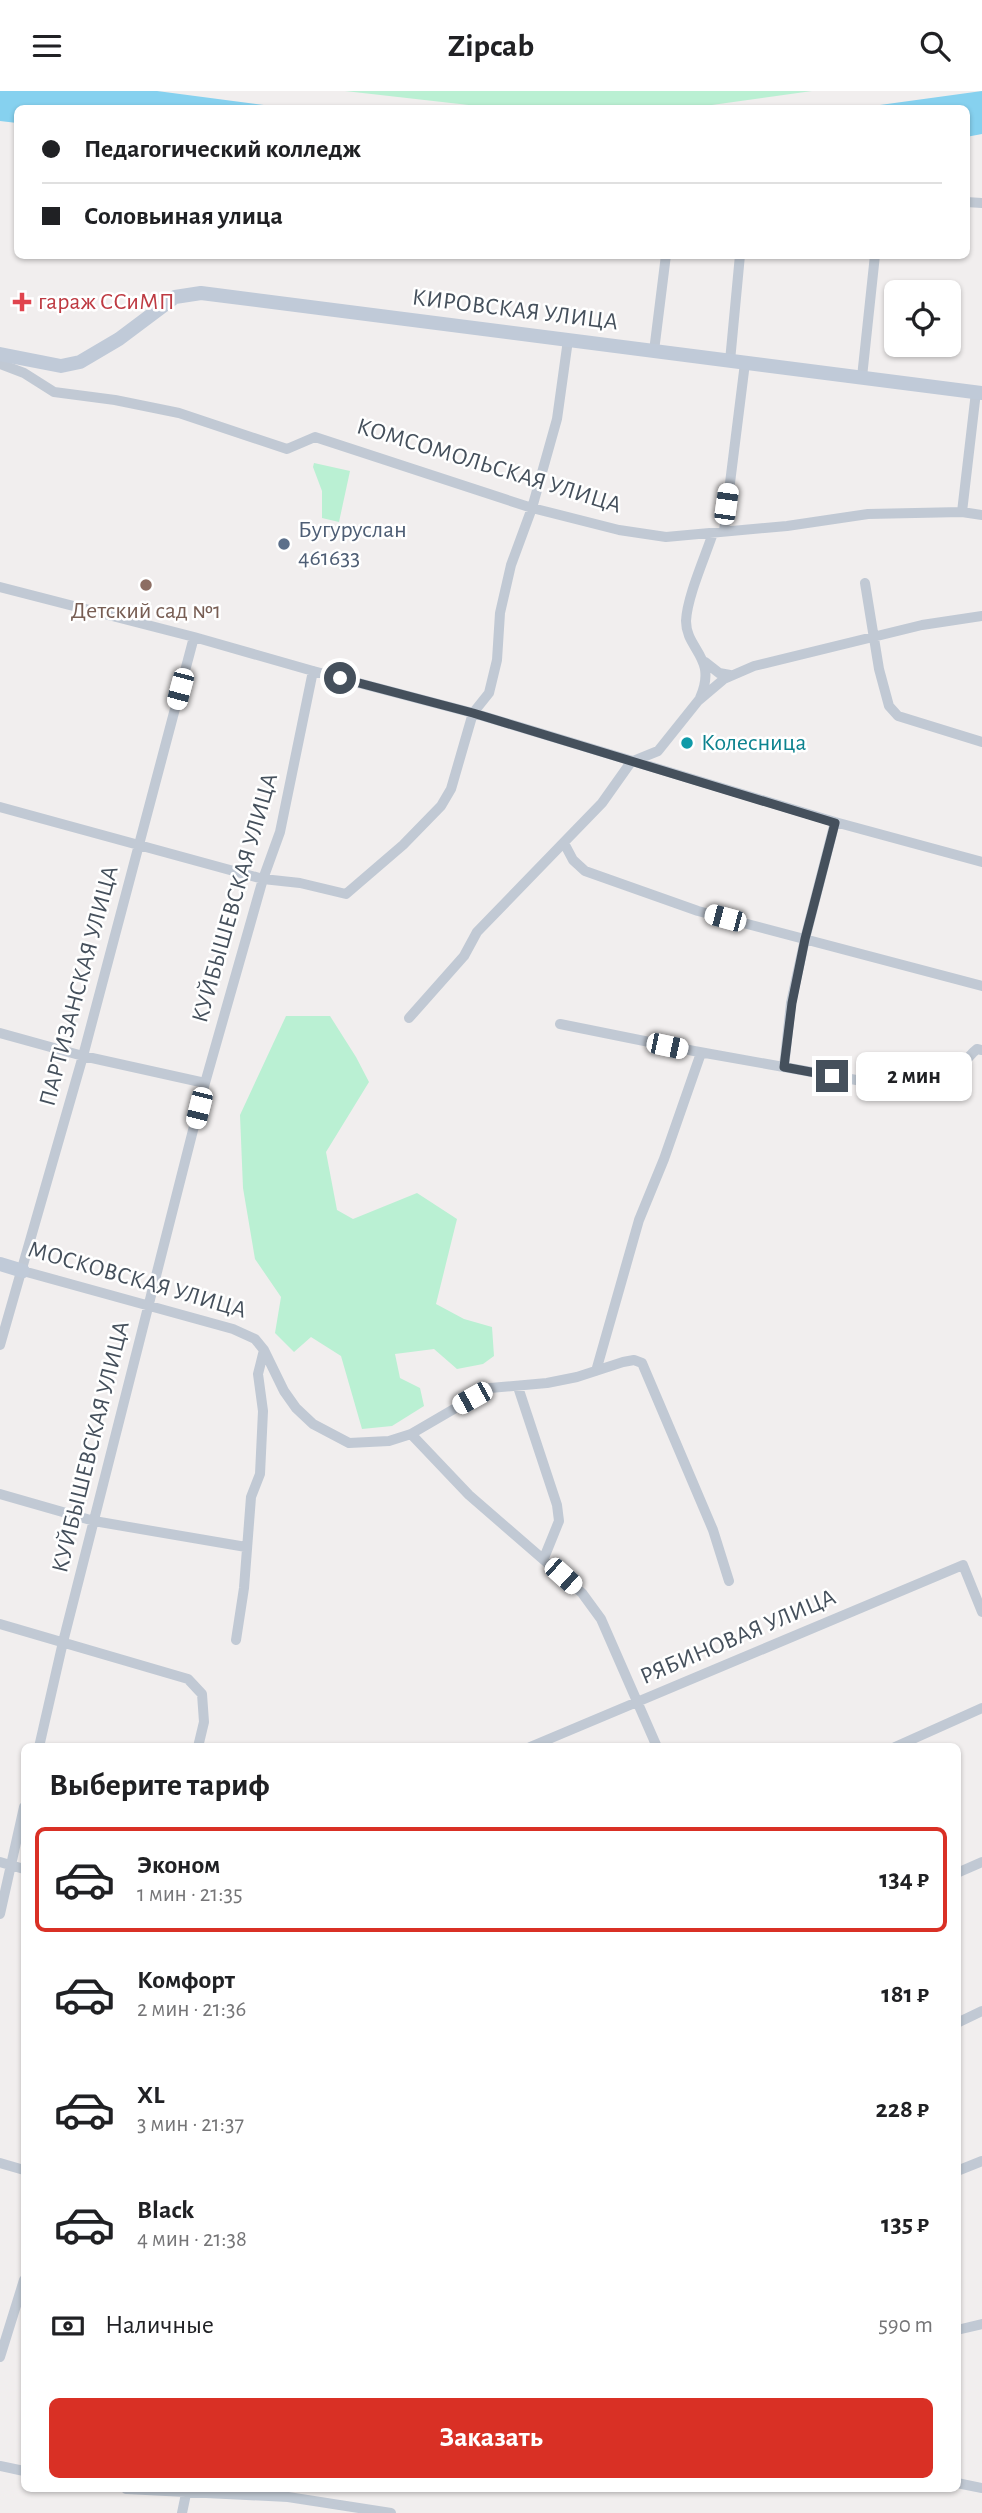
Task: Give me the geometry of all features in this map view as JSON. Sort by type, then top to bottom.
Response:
[{"type":"main road","name":"КИРОВСКАЯ УЛИЦА","points":[[0,354],[61,366],[80,362],[119,339],[175,297],[201,293],[979,393]]},
{"type":"main road","name":"МОСКОВСКАЯ УЛИЦА","points":[[0,1264],[23,1271]]},
{"type":"street","points":[[654,351],[666,259]]},
{"type":"street","points":[[730,361],[740,259]]},
{"type":"street","points":[[862,377],[875,259]]},
{"type":"street","points":[[0,807],[263,879],[346,894],[403,845],[441,806],[451,789],[473,713],[489,693],[498,660],[500,613],[508,577],[532,507],[557,419],[568,340]]},
{"type":"street","points":[[724,531],[745,363]]},
{"type":"street","name":"КОМСОМОЛЬСКАЯ УЛИЦА","points":[[0,364],[24,373],[43,388],[54,392],[115,400],[179,413],[287,449],[315,436],[532,507],[631,532],[666,537],[787,526],[868,514],[962,512],[982,515]]},
{"type":"street","points":[[962,512],[979,393]]},
{"type":"street","points":[[713,533],[690,602],[686,623],[705,662],[719,673],[730,675]]},
{"type":"street","points":[[865,583],[879,669],[889,706],[898,716],[982,742]]},
{"type":"street","points":[[0,587],[473,713],[835,823],[982,862]]},
{"type":"street","points":[[698,701],[730,675],[754,666],[922,625],[982,616]]},
{"type":"street","name":"ПАРТИЗАНСКАЯ УЛИЦА","points":[[0,1346],[83,1056],[194,637]]},
{"type":"street","points":[[409,1018],[464,956],[477,932],[602,803],[631,762],[658,751],[698,701],[704,689],[705,662]]},
{"type":"street","name":"КУЙБЫШЕВСКАЯ УЛИЦА","points":[[39,1743],[205,1083],[263,879],[281,832],[313,671]]},
{"type":"street","points":[[784,1067],[792,1003],[805,939],[835,823]]},
{"type":"street","points":[[564,843],[573,860],[585,871],[698,911],[982,986]]},
{"type":"street","points":[[561,1024],[701,1053],[929,1093],[944,1090],[954,1082],[966,1059],[977,1049],[982,1049]]},
{"type":"street","points":[[0,1033],[83,1056],[205,1083]]},
{"type":"street","points":[[596,1371],[639,1220],[664,1159],[701,1053]]},
{"type":"street","name":"МОСКОВСКАЯ УЛИЦА","points":[[23,1271],[233,1329],[255,1339],[264,1350],[284,1391],[296,1408],[313,1425],[349,1443],[389,1441],[411,1434],[490,1388],[518,1387]]},
{"type":"street","points":[[236,1640],[244,1588],[251,1497],[260,1474],[263,1411],[258,1374],[264,1350]]},
{"type":"street","points":[[544,1558],[559,1521],[557,1505],[518,1387],[567,1379],[634,1360],[642,1363],[713,1530],[729,1581]]},
{"type":"street","points":[[411,1434],[477,1503],[582,1593],[600,1619],[655,1743]]},
{"type":"street","points":[[0,1494],[94,1521],[246,1548]]},
{"type":"street","name":"РЯБИНОВАЯ УЛИЦА","points":[[540,1743],[963,1565],[982,1612]]},
{"type":"street","points":[[0,1624],[188,1679],[202,1694],[204,1723],[199,1743]]},
{"type":"street","points":[[904,1743],[982,1708]]},
{"type":"street","points":[[0,1914],[21,1820]]},
{"type":"street","points":[[0,1862],[21,1868]]},
{"type":"street","points":[[961,1871],[982,1863]]},
{"type":"street","points":[[961,2021],[982,2011]]},
{"type":"street","points":[[961,2169],[982,2161]]},
{"type":"street","points":[[0,2163],[21,2169]]},
{"type":"street","points":[[0,2357],[21,2290]]},
{"type":"street","points":[[961,2329],[982,2324]]},
{"type":"street","points":[[0,2466],[21,2470]]},
{"type":"street","points":[[961,2484],[982,2488]]},
{"type":"street","points":[[182,2513],[187,2492]]},
{"type":"street","points":[[216,2492],[288,2497],[391,2513]]},
{"type":"green space","points":[[345,91],[812,91],[712,105],[469,105]]},
{"type":"green space","points":[[314,463],[350,471],[339,522],[322,518],[322,491]]},
{"type":"green space","points":[[286,1016],[330,1016],[369,1082],[326,1152],[337,1210],[353,1219],[417,1193],[457,1219],[436,1304],[464,1319],[492,1327],[494,1356],[483,1364],[457,1369],[434,1349],[395,1354],[400,1378],[420,1388],[424,1406],[392,1426],[362,1429],[341,1356],[311,1337],[294,1352],[275,1333],[281,1297],[255,1259],[243,1188],[240,1115]]},
{"type":"water","points":[[0,91],[157,91],[264,105],[14,105],[14,123],[0,121]]},
{"type":"water","points":[[982,91],[982,134],[970,136],[970,105],[880,105]]},
{"type":"place","name":"гараж ССиМП","points":[[22,302]]},
{"type":"place","name":"Бугуруслан 461633","points":[[284,544]]},
{"type":"place","name":"Детский сад №1","points":[[146,585]]},
{"type":"place","name":"Колесница","points":[[687,743]]},
{"type":"route","points":[[340,678],[473,713],[835,823],[805,939],[792,1003],[784,1067],[832,1076]]}]
